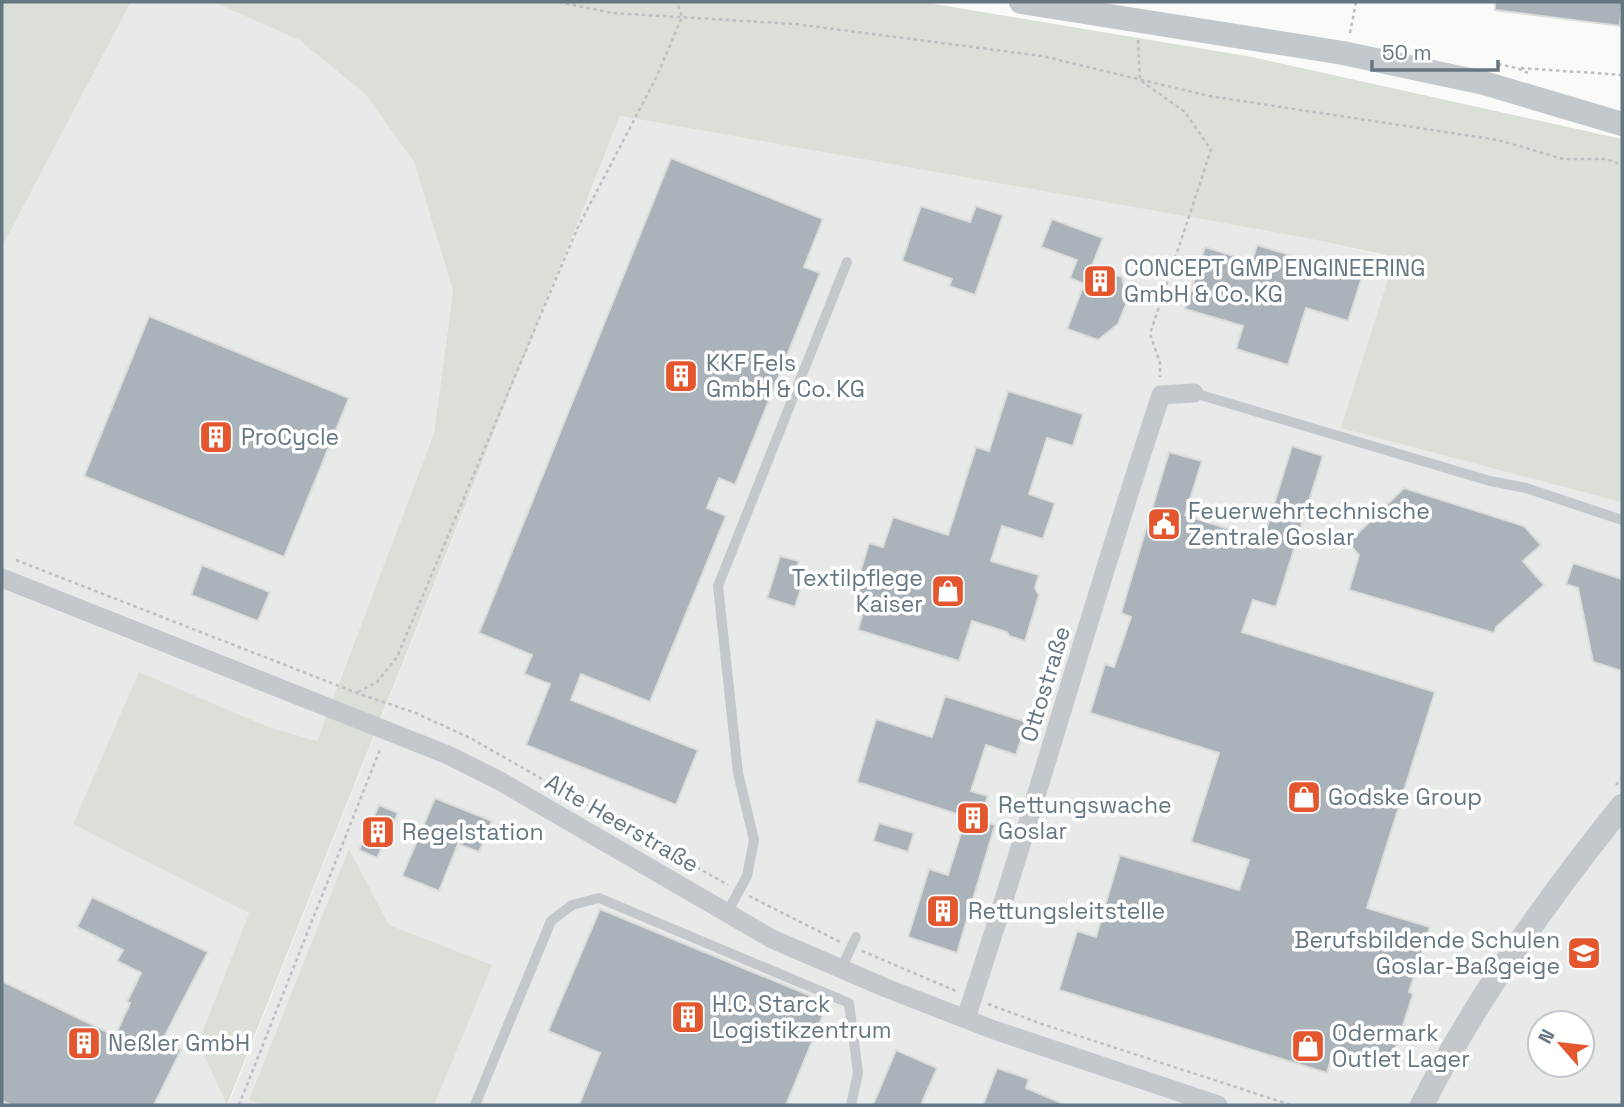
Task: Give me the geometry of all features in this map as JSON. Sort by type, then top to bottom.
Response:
[{"type":"street","points":[[1021,2],[1343,53],[1484,83],[1622,124]]},
{"type":"street","points":[[1161,395],[1194,393]]},
{"type":"street","name":"Ottostraße","points":[[966,1018],[1122,512],[1161,395]]},
{"type":"street","name":"Alte Heerstraße","points":[[2,578],[388,730],[500,780],[772,939],[841,969],[1007,1035],[1218,1105]]},
{"type":"street","points":[[1422,1105],[1464,1029],[1530,927],[1569,871],[1622,806]]},
{"type":"lane","points":[[727,913],[747,876],[754,840],[738,773],[718,586],[846,262]]},
{"type":"lane","points":[[1194,393],[1477,477],[1526,488],[1622,520]]},
{"type":"lane","points":[[475,1105],[551,921],[572,905],[599,898],[849,1003],[858,1073],[851,1105]]},
{"type":"lane","points":[[841,969],[854,942]]},
{"type":"path","points":[[559,2],[612,13],[795,24],[1042,56],[1209,96],[1498,139],[1563,159],[1606,159],[1622,165]]},
{"type":"path","points":[[357,693],[377,682],[397,657],[576,229],[656,78],[682,18],[677,2]]},
{"type":"path","points":[[1349,38],[1356,2]]},
{"type":"path","points":[[1137,19],[1140,80]]},
{"type":"path","points":[[1517,68],[1622,75]]},
{"type":"path","points":[[1140,80],[1185,112],[1210,150],[1150,334],[1160,363],[1161,395]]},
{"type":"path","points":[[16,560],[357,693],[416,713],[472,738],[805,926],[854,942],[972,998],[1041,1024],[1291,1105]]},
{"type":"path","points":[[239,1105],[388,730]]},
{"type":"shaded area","points":[[2,2],[131,2],[2,247]]},
{"type":"shaded area","points":[[131,2],[213,2],[299,40],[365,94],[414,162],[453,291],[434,433],[317,741],[266,726],[200,887],[249,913],[198,1043],[227,1105],[2,1105],[2,247]]},
{"type":"shaded area","points":[[213,2],[923,2],[1252,57],[1622,139],[1621,502],[1341,428],[1395,257],[1296,236],[620,116],[227,1105],[198,1043],[249,913],[73,824],[139,672],[266,726],[317,741],[434,433],[453,291],[414,162],[365,94],[299,40]]},
{"type":"shaded area","points":[[620,116],[1296,236],[1395,258],[1621,502],[1622,496],[1622,1105],[228,1105]]},
{"type":"shaded area","points":[[349,849],[389,925],[492,965],[434,1105],[263,1105],[249,1100]]},
{"type":"building","points":[[1495,2],[1622,2],[1620,26],[1495,10]]},
{"type":"building","name":"KKF Fels GmbH & Co. KG","points":[[671,158],[823,219],[804,267],[820,273],[735,485],[719,478],[707,508],[726,516],[650,702],[581,674],[571,700],[698,750],[676,805],[526,745],[550,684],[524,674],[532,655],[479,633]]},
{"type":"building","points":[[921,206],[970,222],[976,206],[1003,215],[975,295],[949,286],[952,279],[902,261]]},
{"type":"building","name":"CONCEPT GMP ENGINEERING GmbH & Co. KG","points":[[1052,219],[1103,238],[1092,266],[1122,277],[1127,302],[1118,324],[1098,340],[1067,329],[1084,284],[1070,278],[1077,260],[1041,247]]},
{"type":"building","points":[[1257,245],[1362,277],[1348,321],[1306,308],[1288,365],[1236,349],[1243,326],[1185,309],[1205,247],[1252,262]]},
{"type":"building","name":"ProCycle","points":[[149,316],[349,398],[284,557],[84,476]]},
{"type":"building","name":"Textilpflege Kaiser","points":[[1008,391],[1083,414],[1073,446],[1047,438],[1029,494],[1055,503],[1043,539],[1002,526],[991,561],[1039,575],[1035,588],[1039,595],[1025,641],[972,621],[959,661],[858,630],[865,605],[855,602],[864,574],[860,573],[869,543],[883,547],[893,517],[948,535],[976,447],[989,451]]},
{"type":"building","points":[[1292,446],[1323,456],[1276,607],[1253,600],[1242,632],[1435,692],[1367,908],[1430,927],[1409,992],[1413,994],[1389,1069],[1333,1052],[1327,1073],[1059,990],[1077,931],[1096,937],[1120,855],[1239,890],[1249,860],[1191,842],[1219,753],[1090,713],[1105,664],[1114,667],[1131,617],[1121,613],[1169,452],[1202,461],[1185,515],[1263,540]]},
{"type":"building","points":[[1404,488],[1524,526],[1541,545],[1523,561],[1544,585],[1496,627],[1494,633],[1349,590],[1359,555],[1348,543]]},
{"type":"building","points":[[780,556],[799,561],[795,576],[804,579],[795,607],[767,598]]},
{"type":"building","points":[[1573,563],[1622,579],[1622,671],[1593,662],[1578,588],[1566,584]]},
{"type":"building","points":[[202,565],[270,592],[258,621],[191,595]]},
{"type":"building","points":[[945,696],[1027,722],[1016,755],[986,745],[971,791],[988,796],[980,820],[995,825],[957,953],[908,937],[929,869],[948,875],[966,817],[857,782],[876,719],[932,737]]},
{"type":"building","points":[[435,798],[492,821],[479,852],[458,844],[439,891],[402,876]]},
{"type":"building","name":"Regelstation","points":[[379,805],[398,813],[377,858],[359,850]]},
{"type":"building","points":[[879,823],[914,833],[908,852],[873,841]]},
{"type":"building","name":"Neßler GmbH","points":[[92,897],[208,952],[162,1041],[181,1050],[154,1105],[11,1105],[2,1101],[2,981],[115,1036],[130,1003],[127,1002],[141,973],[117,961],[123,950],[77,927]]},
{"type":"building","name":"H.C. Starck Logistikzentrum","points":[[600,909],[828,1003],[786,1105],[579,1105],[600,1053],[548,1031]]},
{"type":"building","points":[[896,1050],[937,1068],[921,1105],[873,1105]]},
{"type":"building","points":[[997,1068],[1029,1079],[1026,1088],[1066,1105],[983,1105]]},
{"type":"place","name":"CONCEPT GMP ENGINEERING GmbH & Co. KG","points":[[1100,281]]},
{"type":"place","name":"KKF Fels GmbH & Co. KG","points":[[681,376]]},
{"type":"place","name":"ProCycle","points":[[216,437]]},
{"type":"place","name":"Feuerwehrtechnische Zentrale Goslar","points":[[1164,524]]},
{"type":"place","name":"Textilpflege Kaiser","points":[[948,591]]},
{"type":"place","name":"Godske Group","points":[[1304,797]]},
{"type":"place","name":"Rettungswache Goslar","points":[[973,818]]},
{"type":"place","name":"Regelstation","points":[[378,832]]},
{"type":"place","name":"Rettungsleitstelle","points":[[943,911]]},
{"type":"place","name":"Berufsbildende Schulen Goslar-Baßgeige","points":[[1584,953]]},
{"type":"place","name":"H.C. Starck Logistikzentrum","points":[[688,1017]]},
{"type":"place","name":"Neßler GmbH","points":[[84,1043]]},
{"type":"place","name":"Odermark Outlet Lager","points":[[1308,1046]]}]
